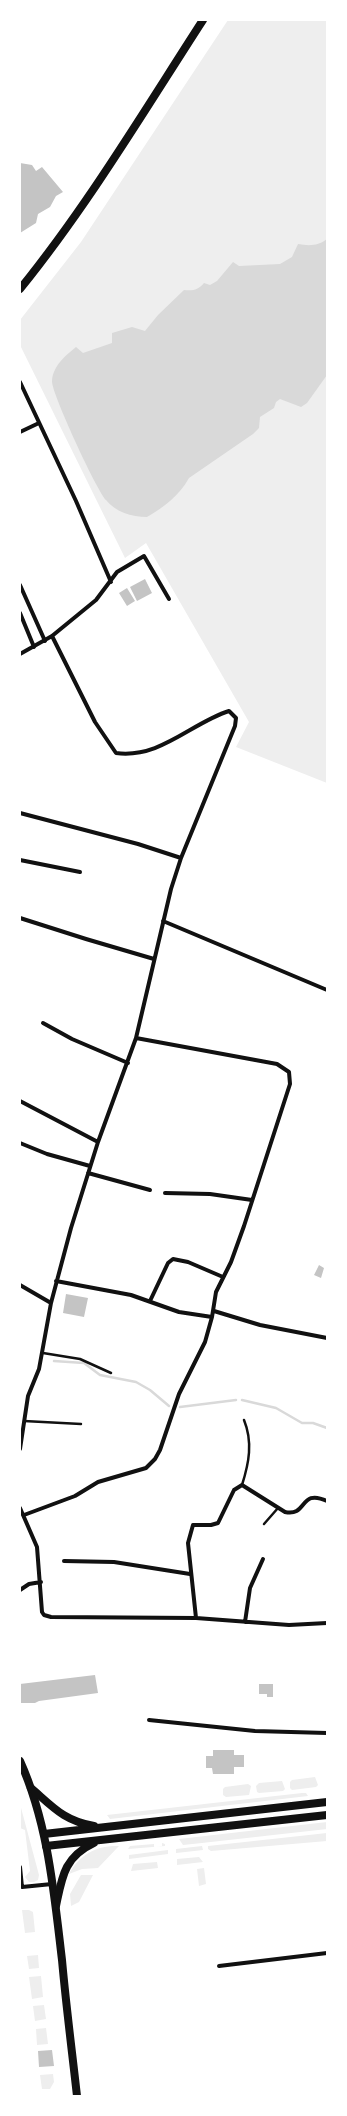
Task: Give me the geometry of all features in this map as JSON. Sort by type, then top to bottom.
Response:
[{"type":"main road","points":[[20,290],[55,245],[84,204],[203,20]]},
{"type":"main road","points":[[20,1761],[31,1788],[44,1834],[56,1906],[77,2096]]},
{"type":"main road","points":[[31,1788],[69,1819],[76,1823],[100,1828]]},
{"type":"main road","points":[[44,1834],[327,1802]]},
{"type":"main road","points":[[46,1846],[327,1815]]},
{"type":"main road","points":[[56,1906],[61,1880],[68,1864],[79,1850],[102,1839]]},
{"type":"street","points":[[20,382],[76,501],[111,582]]},
{"type":"street","points":[[20,432],[39,423]]},
{"type":"street","points":[[20,654],[52,636],[96,600],[122,569],[144,556],[169,599]]},
{"type":"street","points":[[20,585],[46,640]]},
{"type":"street","points":[[20,613],[34,647]]},
{"type":"street","points":[[20,1449],[28,1396],[43,1353],[56,1281],[90,1166],[136,1038],[163,921],[181,858],[235,726],[235,715],[230,711],[149,751],[133,754],[116,753],[95,722],[52,636]]},
{"type":"street","points":[[20,814],[138,844],[181,858]]},
{"type":"street","points":[[20,860],[80,872]]},
{"type":"street","points":[[20,918],[154,959]]},
{"type":"street","points":[[163,921],[327,990]]},
{"type":"street","points":[[43,1023],[86,1046],[128,1062]]},
{"type":"street","points":[[24,1515],[75,1496],[98,1482],[146,1468],[155,1459],[160,1450],[184,1382],[201,1352],[214,1311],[216,1292],[235,1250],[290,1084],[288,1072],[277,1064],[136,1038]]},
{"type":"street","points":[[20,1101],[98,1142]]},
{"type":"street","points":[[20,1143],[53,1156],[90,1166]]},
{"type":"street","points":[[88,1173],[150,1190]]},
{"type":"street","points":[[165,1192],[217,1194],[252,1200]]},
{"type":"street","points":[[150,1301],[168,1263],[173,1259],[188,1262],[223,1277]]},
{"type":"street","points":[[56,1281],[131,1295],[180,1312],[212,1317]]},
{"type":"street","points":[[20,1285],[51,1303]]},
{"type":"street","points":[[214,1311],[266,1326],[327,1338]]},
{"type":"street","points":[[196,1618],[190,1574],[188,1543],[193,1525],[212,1525],[218,1523],[234,1490],[242,1485],[290,1513],[299,1510],[308,1499],[313,1497],[327,1501]]},
{"type":"street","points":[[20,1508],[37,1547],[41,1582],[42,1612],[44,1615],[51,1617],[196,1618],[289,1625],[327,1623]]},
{"type":"street","points":[[245,1622],[250,1588],[263,1558]]},
{"type":"street","points":[[64,1560],[114,1562],[190,1574]]},
{"type":"street","points":[[20,1590],[29,1584],[41,1582]]},
{"type":"street","points":[[149,1720],[225,1728],[327,1733]]},
{"type":"street","points":[[20,1868],[22,1887],[52,1884]]},
{"type":"street","points":[[219,1966],[327,1953]]},
{"type":"lane","points":[[43,1353],[80,1359],[112,1373]]},
{"type":"lane","points":[[242,1485],[249,1463],[250,1451],[244,1420]]},
{"type":"lane","points":[[24,1421],[81,1424]]},
{"type":"lane","points":[[264,1524],[278,1507]]},
{"type":"lane","points":[[20,1520],[24,1515]]},
{"type":"shaded area","points":[[228,20],[327,20],[327,783],[236,747],[249,722],[146,543],[125,558],[20,345],[20,320],[81,242]]},
{"type":"shaded area","points":[[327,239],[327,375],[307,403],[301,407],[280,399],[276,402],[274,408],[260,417],[259,428],[253,434],[189,478],[181,490],[171,500],[147,517],[130,515],[114,508],[101,493],[75,441],[59,403],[52,381],[57,366],[60,362],[76,347],[83,353],[112,343],[112,333],[132,327],[145,331],[158,315],[184,290],[195,290],[204,283],[210,285],[217,281],[233,262],[239,266],[280,264],[292,257],[298,244],[313,245]]},
{"type":"shaded area","points":[[315,1777],[318,1785],[316,1787],[292,1790],[290,1788],[290,1782],[292,1780]]},
{"type":"shaded area","points":[[282,1781],[285,1789],[283,1791],[257,1792],[256,1786],[259,1783]]},
{"type":"shaded area","points":[[248,1784],[251,1786],[249,1795],[226,1797],[223,1795],[223,1789],[225,1787]]},
{"type":"shaded area","points":[[306,1793],[308,1796],[110,1819],[107,1815]]},
{"type":"shaded area","points":[[20,1804],[39,1875],[38,1880],[34,1882],[29,1882],[25,1877],[30,1871],[25,1830],[20,1828]]},
{"type":"shaded area","points":[[327,1822],[327,1829],[183,1845],[179,1839]]},
{"type":"shaded area","points":[[327,1833],[327,1841],[211,1851],[208,1849],[208,1846]]},
{"type":"shaded area","points":[[154,1844],[154,1847],[128,1849],[130,1846]]},
{"type":"shaded area","points":[[119,1846],[98,1868],[82,1869],[69,1874],[78,1861],[90,1852],[103,1847]]},
{"type":"shaded area","points":[[202,1846],[203,1850],[176,1853],[176,1849]]},
{"type":"shaded area","points":[[168,1850],[168,1854],[129,1859],[129,1855]]},
{"type":"shaded area","points":[[199,1857],[203,1862],[177,1865],[177,1859]]},
{"type":"shaded area","points":[[157,1862],[158,1868],[131,1871],[133,1864]]},
{"type":"shaded area","points":[[204,1868],[206,1884],[199,1886],[197,1869]]},
{"type":"shaded area","points":[[81,1875],[93,1875],[79,1902],[71,1906],[70,1894]]},
{"type":"shaded area","points":[[22,1910],[29,1910],[33,1912],[35,1932],[25,1933]]},
{"type":"shaded area","points":[[38,1955],[39,1968],[29,1969],[27,1956]]},
{"type":"shaded area","points":[[41,1976],[43,1997],[32,1999],[29,1977]]},
{"type":"shaded area","points":[[44,2005],[46,2019],[35,2021],[33,2006]]},
{"type":"shaded area","points":[[46,2028],[48,2044],[37,2045],[36,2029]]},
{"type":"shaded area","points":[[53,2074],[54,2082],[50,2089],[42,2089],[40,2075]]},
{"type":"building","points":[[20,163],[32,165],[36,171],[42,167],[63,192],[56,196],[50,207],[38,214],[36,223],[20,233]]},
{"type":"building","points":[[145,579],[152,593],[137,601],[130,587]]},
{"type":"building","points":[[127,588],[135,601],[127,606],[119,593]]},
{"type":"building","points":[[319,1265],[324,1268],[321,1278],[314,1275]]},
{"type":"building","points":[[66,1294],[88,1298],[84,1317],[63,1313]]},
{"type":"building","points":[[95,1675],[98,1693],[39,1701],[35,1703],[20,1703],[20,1684]]},
{"type":"building","points":[[259,1684],[273,1684],[273,1697],[267,1697],[267,1694],[259,1694]]},
{"type":"building","points":[[213,1750],[234,1750],[234,1755],[244,1755],[244,1767],[234,1767],[234,1774],[213,1774],[212,1768],[206,1768],[206,1756],[213,1756]]},
{"type":"building","points":[[52,2050],[54,2066],[39,2067],[38,2051]]},
{"type":"waterway","points":[[54,1361],[84,1363],[100,1375],[136,1382],[150,1390],[169,1406]]},
{"type":"waterway","points":[[180,1407],[236,1400]]},
{"type":"waterway","points":[[242,1400],[276,1408],[302,1423],[313,1423],[327,1428]]}]
